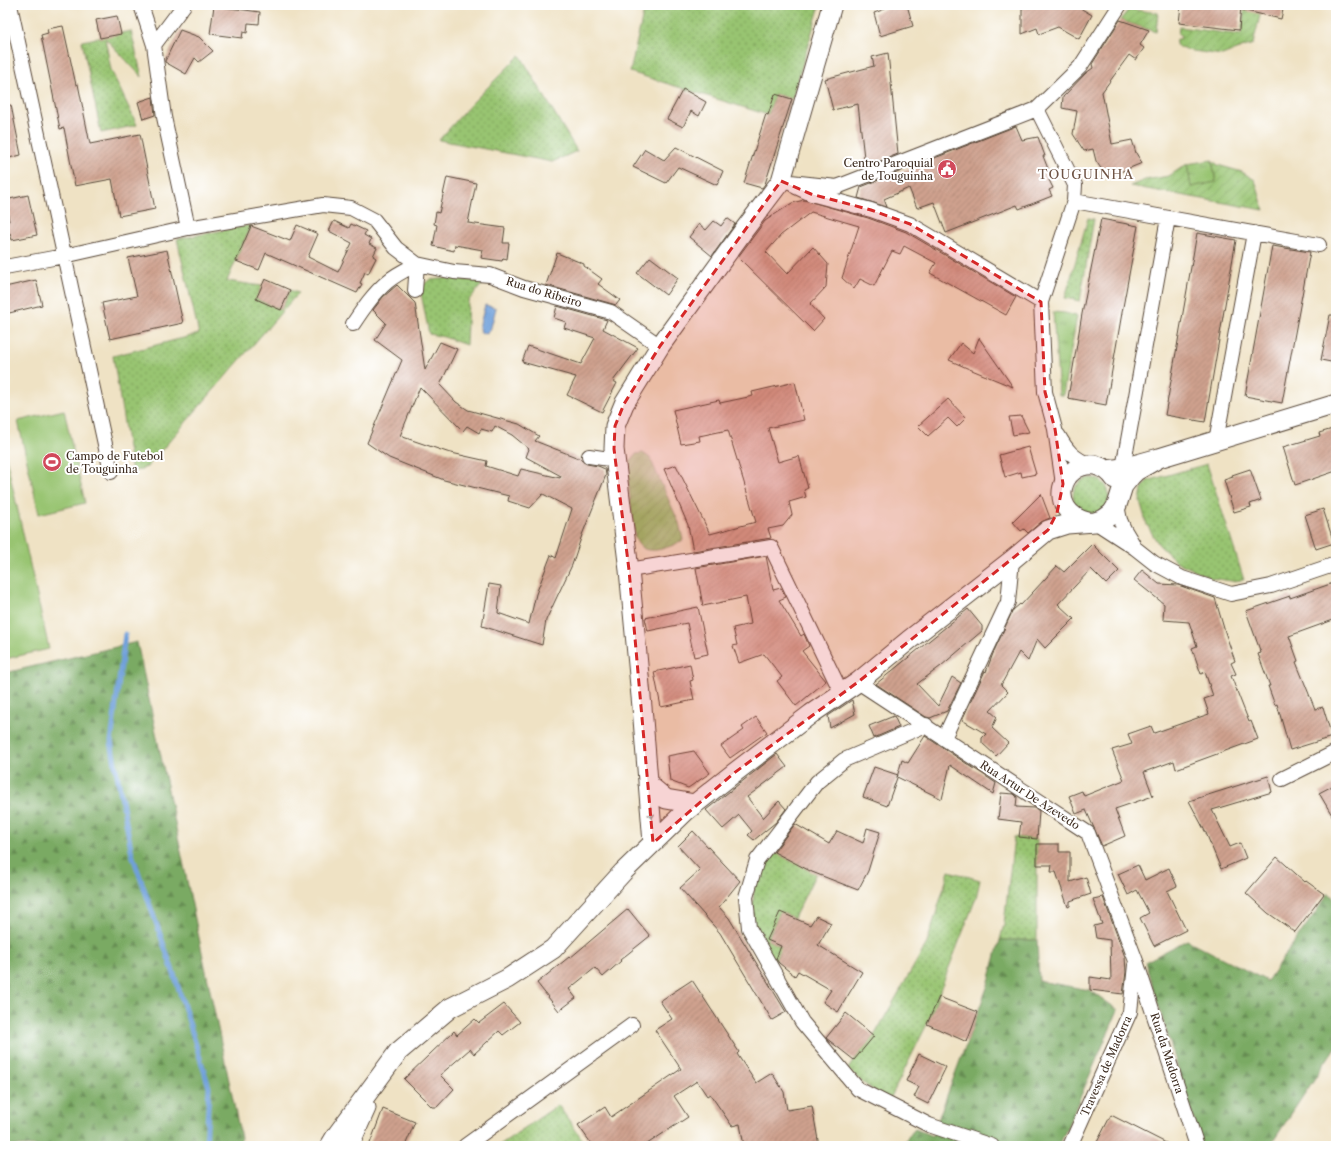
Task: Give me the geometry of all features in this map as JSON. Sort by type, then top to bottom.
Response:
[{"type":"main road","points":[[653,843],[629,570],[614,449],[615,426],[624,404],[660,346],[781,180],[832,5]]},
{"type":"main road","points":[[1048,530],[1057,513],[1067,477],[1081,466],[1107,468],[1159,458],[1336,404]]},
{"type":"main road","points":[[330,1146],[398,1052],[450,1008],[507,978],[553,949],[623,872],[695,804],[799,723],[858,682],[1048,530],[1067,524],[1091,522],[1104,519],[1112,513],[1123,486],[1136,470],[1159,458]]},
{"type":"main road","points":[[1107,468],[1118,485],[1118,500]]},
{"type":"main road","points":[[1063,489],[1063,501],[1069,512],[1079,520],[1091,522]]},
{"type":"main road","points":[[648,784],[666,799],[695,804]]},
{"type":"main road","points":[[349,1146],[365,1110],[390,1062]]},
{"type":"street","points":[[10,5],[111,472]]},
{"type":"street","points":[[141,5],[154,45],[164,117],[188,228]]},
{"type":"street","points":[[154,45],[184,5]]},
{"type":"street","points":[[781,180],[836,187],[1037,109],[1080,67],[1120,5]]},
{"type":"street","points":[[1037,109],[1075,185],[1074,201],[1041,302],[1045,392],[1055,429],[1063,489]]},
{"type":"street","points":[[781,180],[811,194],[871,210],[910,224],[1041,302]]},
{"type":"street","points":[[1074,201],[1319,245]]},
{"type":"street","name":"Rua do Ribeiro","points":[[5,267],[64,256],[188,228],[323,205],[351,208],[374,220],[396,248],[417,264],[454,272],[490,275],[524,288],[611,312],[660,346]]},
{"type":"street","points":[[1055,429],[1065,448],[1082,461],[1107,468],[1168,218]]},
{"type":"street","points":[[1216,441],[1254,233]]},
{"type":"street","points":[[415,291],[417,264]]},
{"type":"street","points":[[353,324],[373,296],[387,282],[417,264]]},
{"type":"street","points":[[589,456],[616,460]]},
{"type":"street","points":[[1118,500],[1120,520],[1135,548]]},
{"type":"street","points":[[1091,522],[1182,578],[1231,594],[1271,586],[1336,564]]},
{"type":"street","points":[[629,570],[771,547],[842,694]]},
{"type":"street","points":[[944,738],[1008,602],[1012,560]]},
{"type":"street","name":"Rua Artur De Azevedo","points":[[858,682],[926,725],[1088,833],[1136,961]]},
{"type":"street","points":[[926,725],[844,760],[817,782],[757,860],[746,897],[749,928],[802,1022],[858,1089],[929,1125],[992,1146]]},
{"type":"street","points":[[1282,779],[1336,752]]},
{"type":"street","name":"Travessa de Madorra","points":[[1070,1146],[1130,1012],[1136,961]]},
{"type":"street","name":"Rua da Madorra","points":[[1136,961],[1198,1146]]},
{"type":"street","points":[[465,1146],[632,1025]]},
{"type":"highlighted area","points":[[781,181],[811,194],[871,210],[910,224],[1041,302],[1045,392],[1055,429],[1063,484],[1057,513],[1048,530],[858,682],[734,773],[653,843],[629,570],[614,449],[615,426],[624,404],[660,346]]},
{"type":"green space","points":[[645,5],[820,5],[792,99],[775,94],[768,115],[630,72]]},
{"type":"green space","points":[[1245,5],[1262,7],[1253,44],[1222,55],[1186,50],[1176,45],[1177,39],[1180,39],[1181,35],[1178,34],[1179,27],[1241,35]]},
{"type":"green space","points":[[1129,9],[1158,13],[1156,32],[1120,20]]},
{"type":"green space","points":[[131,31],[142,77],[105,38],[111,70],[137,125],[101,133],[82,41]]},
{"type":"green space","points":[[520,55],[577,151],[552,162],[439,140],[472,103]]},
{"type":"green space","points":[[1212,160],[1216,182],[1191,187],[1187,164]]},
{"type":"green space","points":[[1212,160],[1218,165],[1242,172],[1255,180],[1264,210],[1130,186],[1145,180],[1169,176],[1187,164],[1191,187],[1216,182]]},
{"type":"green space","points":[[1088,218],[1094,219],[1080,301],[1065,298]]},
{"type":"green space","points":[[251,225],[227,281],[262,286],[256,299],[281,310],[290,290],[298,293],[147,467],[132,472],[113,356],[199,334],[177,239]]},
{"type":"green space","points":[[450,278],[484,282],[468,301],[466,345],[444,337],[429,334],[420,288],[429,280]]},
{"type":"green space","points":[[1053,312],[1077,316],[1063,395],[1059,395]]},
{"type":"green space","name":"Campo de Futebol de Touguinha","points":[[64,410],[85,503],[39,514],[18,421]]},
{"type":"green space","points":[[5,453],[49,649],[5,659]]},
{"type":"green space","points":[[643,453],[650,458],[679,523],[683,540],[662,549],[644,549],[639,545],[635,538],[627,472],[631,461],[636,454]]},
{"type":"green space","points":[[1207,464],[1244,580],[1231,581],[1211,578],[1177,562],[1159,545],[1147,525],[1140,501],[1142,489],[1147,481]]},
{"type":"green space","points":[[1091,478],[1101,481],[1106,486],[1109,496],[1106,506],[1101,511],[1091,514],[1081,511],[1076,506],[1073,496],[1076,486],[1081,481]]},
{"type":"green space","points":[[137,642],[241,1138],[236,1146],[5,1146],[5,673]]},
{"type":"green space","points":[[1014,837],[1037,839],[1037,940],[1000,940],[1004,924]]},
{"type":"green space","points":[[774,852],[816,873],[794,918],[780,912],[767,940],[781,946],[773,964],[752,926],[754,887]]},
{"type":"green space","points":[[949,871],[980,880],[976,898],[927,1024],[889,1101],[862,1082],[848,1069],[874,1036],[927,943]]},
{"type":"green space","points":[[1329,893],[1336,901],[1336,1046],[1270,1146],[1202,1146],[1145,962],[1187,940],[1267,981]]},
{"type":"green space","points":[[1000,940],[1037,940],[1039,981],[1090,990],[1118,1010],[1059,1146],[900,1146],[915,1129],[932,1136],[988,985]]},
{"type":"green space","points":[[558,1105],[587,1146],[498,1146]]},
{"type":"water","points":[[485,305],[496,308],[490,331],[488,331],[487,334],[480,332],[481,329],[479,328]]},
{"type":"building","points":[[883,5],[907,5],[913,26],[880,36],[874,13],[885,9]]},
{"type":"building","points":[[1033,5],[1075,5],[1092,15],[1079,39],[1058,27],[1039,34],[1037,28],[1022,34],[1022,8]]},
{"type":"building","points":[[1181,5],[1241,5],[1239,30],[1179,23]]},
{"type":"building","points":[[1243,5],[1284,5],[1281,19],[1242,10]]},
{"type":"building","points":[[214,6],[260,12],[259,24],[248,23],[247,33],[243,32],[242,38],[210,34]]},
{"type":"building","points":[[117,16],[121,34],[100,38],[96,20]]},
{"type":"building","points":[[1120,20],[1149,30],[1140,45],[1144,48],[1136,60],[1129,55],[1102,92],[1112,144],[1132,140],[1136,153],[1142,163],[1118,173],[1108,173],[1102,170],[1096,161],[1093,149],[1084,151],[1073,134],[1077,111],[1062,108],[1063,97],[1086,73],[1093,68],[1092,64]]},
{"type":"building","points":[[63,26],[76,85],[78,84],[90,144],[140,134],[155,209],[119,216],[112,179],[75,186],[64,128],[60,129],[41,35],[48,33],[47,29]]},
{"type":"building","points":[[180,30],[199,37],[213,51],[199,62],[195,58],[186,74],[165,62]]},
{"type":"building","points":[[888,53],[898,154],[865,167],[858,104],[833,110],[825,79],[874,66],[872,57]]},
{"type":"building","points":[[683,89],[706,102],[699,116],[691,111],[683,127],[667,119]]},
{"type":"building","points":[[775,94],[792,99],[765,184],[762,188],[744,183],[766,114],[768,115]]},
{"type":"building","points":[[153,97],[155,115],[143,119],[138,102]]},
{"type":"building","points":[[11,105],[21,155],[5,159],[5,106]]},
{"type":"building","points":[[1016,126],[1022,140],[1038,137],[1045,156],[1043,156],[1052,179],[1049,180],[1053,188],[1049,190],[1052,196],[1019,209],[1017,205],[946,233],[934,202],[917,208],[909,188],[884,199],[887,207],[858,198],[861,187]]},
{"type":"building","points":[[676,147],[723,171],[717,185],[678,167],[666,183],[633,167],[645,149],[664,160]]},
{"type":"building","points":[[447,177],[476,183],[468,223],[505,228],[503,243],[509,243],[507,259],[503,258],[502,261],[481,258],[483,250],[455,245],[454,251],[433,246],[437,225],[434,224],[436,212],[439,213]]},
{"type":"building","points":[[28,195],[37,235],[12,240],[10,233],[5,234],[5,222],[9,221],[5,200]]},
{"type":"building","points":[[804,200],[868,218],[906,232],[1016,297],[1006,315],[930,273],[936,263],[904,246],[900,254],[892,251],[874,286],[860,279],[854,289],[842,278],[859,226],[811,212],[781,235],[766,252],[787,274],[813,247],[828,264],[826,287],[810,304],[824,319],[813,331],[738,257],[765,221],[792,203]]},
{"type":"building","points":[[727,218],[735,224],[712,256],[689,237],[699,224],[706,230],[714,221],[721,226]]},
{"type":"building","points":[[1101,219],[1138,226],[1106,405],[1068,398],[1082,314]]},
{"type":"building","points":[[334,221],[349,228],[351,224],[366,231],[364,235],[371,239],[369,244],[377,248],[373,256],[376,258],[368,274],[365,272],[360,283],[362,284],[357,293],[266,253],[259,270],[236,261],[251,226],[290,241],[297,225],[318,234],[308,257],[338,272],[352,243],[329,231]]},
{"type":"building","points":[[1197,233],[1236,240],[1205,422],[1165,415]]},
{"type":"building","points":[[1272,246],[1310,252],[1282,403],[1245,396]]},
{"type":"building","points":[[167,250],[183,323],[110,339],[102,303],[137,296],[128,258]]},
{"type":"building","points":[[557,253],[584,264],[584,266],[602,279],[598,284],[620,300],[616,305],[546,285]]},
{"type":"building","points":[[650,257],[678,278],[666,295],[637,273]]},
{"type":"building","points":[[265,279],[290,290],[281,310],[256,299]]},
{"type":"building","points":[[36,280],[42,305],[5,314],[5,287]]},
{"type":"building","points":[[397,285],[415,303],[425,370],[440,342],[457,349],[440,385],[456,402],[468,410],[519,424],[539,436],[535,441],[581,459],[587,464],[605,469],[606,475],[582,535],[572,565],[546,620],[542,645],[482,626],[489,584],[501,586],[498,613],[529,624],[536,594],[551,555],[556,558],[572,509],[543,494],[530,508],[508,501],[509,496],[444,480],[389,458],[367,443],[402,360],[375,340],[386,323],[373,310],[383,297]],"holes":[[[420,387],[463,431],[467,426],[479,433],[481,429],[492,432],[495,426],[512,435],[529,449],[526,457],[561,476],[560,478],[521,469],[518,476],[486,466],[487,461],[447,452],[400,436]]]},
{"type":"building","points":[[557,306],[607,320],[603,329],[638,348],[613,381],[617,383],[602,412],[567,395],[576,377],[522,362],[528,346],[581,364],[595,338],[564,328],[566,322],[554,318]]},
{"type":"building","points":[[1330,315],[1336,315],[1336,363],[1321,360]]},
{"type":"building","points":[[979,338],[1013,387],[949,360],[961,343],[973,353]]},
{"type":"building","points":[[795,382],[804,420],[768,428],[778,462],[799,456],[808,488],[804,490],[806,497],[789,502],[792,515],[783,526],[768,529],[771,538],[693,551],[688,525],[664,469],[676,465],[710,534],[756,522],[728,430],[699,436],[700,441],[681,444],[673,410],[719,400],[720,403],[753,396],[752,392]]},
{"type":"building","points":[[948,399],[966,418],[957,427],[948,418],[928,436],[918,426]]},
{"type":"building","points":[[1021,416],[1029,432],[1013,435],[1009,417]]},
{"type":"building","points":[[1336,428],[1336,471],[1295,485],[1283,447],[1320,436],[1319,433]]},
{"type":"building","points":[[1028,447],[1036,474],[1022,477],[1021,472],[1005,477],[999,455]]},
{"type":"building","points":[[1250,469],[1261,500],[1250,504],[1251,507],[1234,512],[1224,480],[1233,477],[1232,475]]},
{"type":"building","points":[[1041,494],[1050,518],[1041,522],[1028,533],[1024,529],[1021,531],[1013,522]]},
{"type":"building","points":[[1323,509],[1334,543],[1316,549],[1305,515]]},
{"type":"building","points":[[1092,544],[1119,571],[1106,584],[1091,569],[1058,604],[1074,619],[1045,648],[1037,639],[1028,661],[1019,652],[1001,685],[1008,692],[990,711],[997,717],[992,728],[1008,743],[996,756],[982,743],[982,738],[986,734],[962,720],[985,671],[986,672],[1013,610],[1020,604],[1021,605],[1057,566],[1064,572]]},
{"type":"building","points":[[766,556],[773,590],[781,588],[786,597],[779,600],[801,636],[804,634],[809,646],[802,651],[826,681],[796,706],[777,681],[782,677],[764,654],[739,663],[733,646],[737,645],[733,628],[751,624],[746,597],[703,606],[696,568]]},
{"type":"building","points":[[1142,570],[1159,584],[1178,585],[1215,598],[1235,661],[1231,663],[1236,674],[1231,676],[1249,722],[1251,721],[1258,739],[1176,769],[1174,761],[1144,772],[1153,796],[1115,809],[1125,836],[1102,846],[1086,810],[1076,814],[1069,796],[1082,791],[1084,796],[1124,780],[1112,750],[1132,744],[1128,734],[1151,726],[1154,733],[1209,714],[1204,699],[1213,696],[1205,672],[1201,674],[1192,648],[1197,646],[1189,622],[1163,620],[1164,604],[1134,580]]},
{"type":"building","points":[[1336,582],[1336,619],[1289,636],[1298,661],[1296,662],[1315,709],[1323,707],[1332,737],[1290,750],[1277,704],[1275,705],[1268,686],[1270,686],[1258,654],[1261,653],[1246,611]]},
{"type":"building","points":[[698,607],[708,654],[694,657],[687,623],[648,631],[645,618]]},
{"type":"building","points":[[968,609],[982,626],[982,631],[941,666],[917,684],[938,706],[952,677],[961,683],[947,711],[930,718],[926,717],[876,684]]},
{"type":"building","points":[[690,664],[693,680],[690,681],[694,700],[661,707],[654,672]]},
{"type":"building","points":[[852,700],[855,714],[830,728],[828,716]]},
{"type":"building","points":[[894,716],[899,727],[874,738],[869,726]]},
{"type":"building","points":[[756,717],[767,732],[730,758],[721,746],[744,730],[742,727]]},
{"type":"building","points":[[925,736],[996,783],[993,794],[950,765],[942,799],[897,777],[902,760],[908,763]]},
{"type":"building","points":[[694,751],[710,773],[688,788],[670,781],[667,756]]},
{"type":"building","points":[[777,754],[787,767],[747,797],[763,818],[779,801],[786,809],[776,822],[754,840],[748,835],[752,831],[739,815],[723,829],[706,810]]},
{"type":"building","points":[[874,767],[898,775],[887,806],[863,797]]},
{"type":"building","points":[[1268,776],[1272,792],[1212,810],[1230,847],[1240,843],[1246,858],[1221,869],[1206,833],[1189,801]]},
{"type":"building","points":[[1336,784],[1336,822],[1319,793]]},
{"type":"building","points":[[1001,793],[1014,794],[1017,797],[1016,807],[1035,808],[1039,811],[1037,839],[1019,837],[1021,822],[998,819]]},
{"type":"building","points":[[795,824],[829,844],[837,831],[863,843],[867,828],[880,832],[868,871],[858,890],[812,872],[774,852]]},
{"type":"building","points":[[693,831],[740,881],[719,907],[729,918],[786,1012],[772,1020],[720,933],[680,888],[700,870],[678,846]]},
{"type":"building","points":[[1037,844],[1059,844],[1059,852],[1070,852],[1070,882],[1086,877],[1091,894],[1070,901],[1070,906],[1068,907],[1056,872],[1051,872],[1052,865],[1037,865]]},
{"type":"building","points":[[1277,857],[1305,882],[1306,881],[1324,894],[1295,932],[1268,913],[1246,893]]},
{"type":"building","points":[[1138,865],[1145,880],[1169,868],[1177,886],[1167,891],[1186,930],[1154,946],[1140,918],[1149,913],[1137,890],[1128,895],[1118,874]]},
{"type":"building","points":[[1103,897],[1125,957],[1126,972],[1123,994],[1090,990],[1090,977],[1111,980],[1110,940],[1096,938],[1094,926],[1102,924],[1093,899]]},
{"type":"building","points":[[628,909],[650,936],[620,960],[621,961],[603,977],[595,968],[569,989],[576,998],[559,1011],[537,983],[569,957],[570,958]]},
{"type":"building","points":[[780,912],[810,925],[816,916],[831,923],[818,945],[862,972],[838,1012],[823,1002],[831,990],[798,971],[795,976],[776,959],[781,946],[767,940]]},
{"type":"building","points":[[692,980],[739,1052],[737,1054],[756,1083],[772,1073],[784,1092],[787,1110],[812,1106],[819,1146],[744,1146],[740,1124],[732,1126],[710,1094],[707,1096],[697,1081],[674,1096],[688,1117],[644,1146],[593,1146],[578,1125],[605,1107],[611,1117],[681,1069],[655,1030],[672,1019],[660,1001]]},
{"type":"building","points":[[939,997],[978,1012],[967,1042],[927,1024]]},
{"type":"building","points":[[504,1004],[520,1022],[503,1035],[499,1031],[474,1054],[470,1049],[440,1075],[454,1089],[437,1107],[432,1107],[404,1079],[454,1031],[457,1035],[475,1019],[479,1023]]},
{"type":"building","points":[[846,1013],[874,1036],[854,1060],[826,1038]]},
{"type":"building","points":[[919,1054],[946,1067],[928,1104],[914,1097],[919,1087],[906,1081]]},
{"type":"building","points":[[383,1109],[415,1122],[405,1146],[369,1146]]},
{"type":"building","points":[[1111,1115],[1172,1146],[1095,1146]]},
{"type":"waterway","points":[[125,634],[111,742],[132,854],[175,977],[209,1087],[206,1146]]},
{"type":"place","name":"Centro Paroquial de Touguinha","points":[[947,169]]},
{"type":"place","name":"Campo de Futebol de Touguinha","points":[[52,462]]},
{"type":"district","name":"TOUGUINHA","points":[[1086,174]]}]
